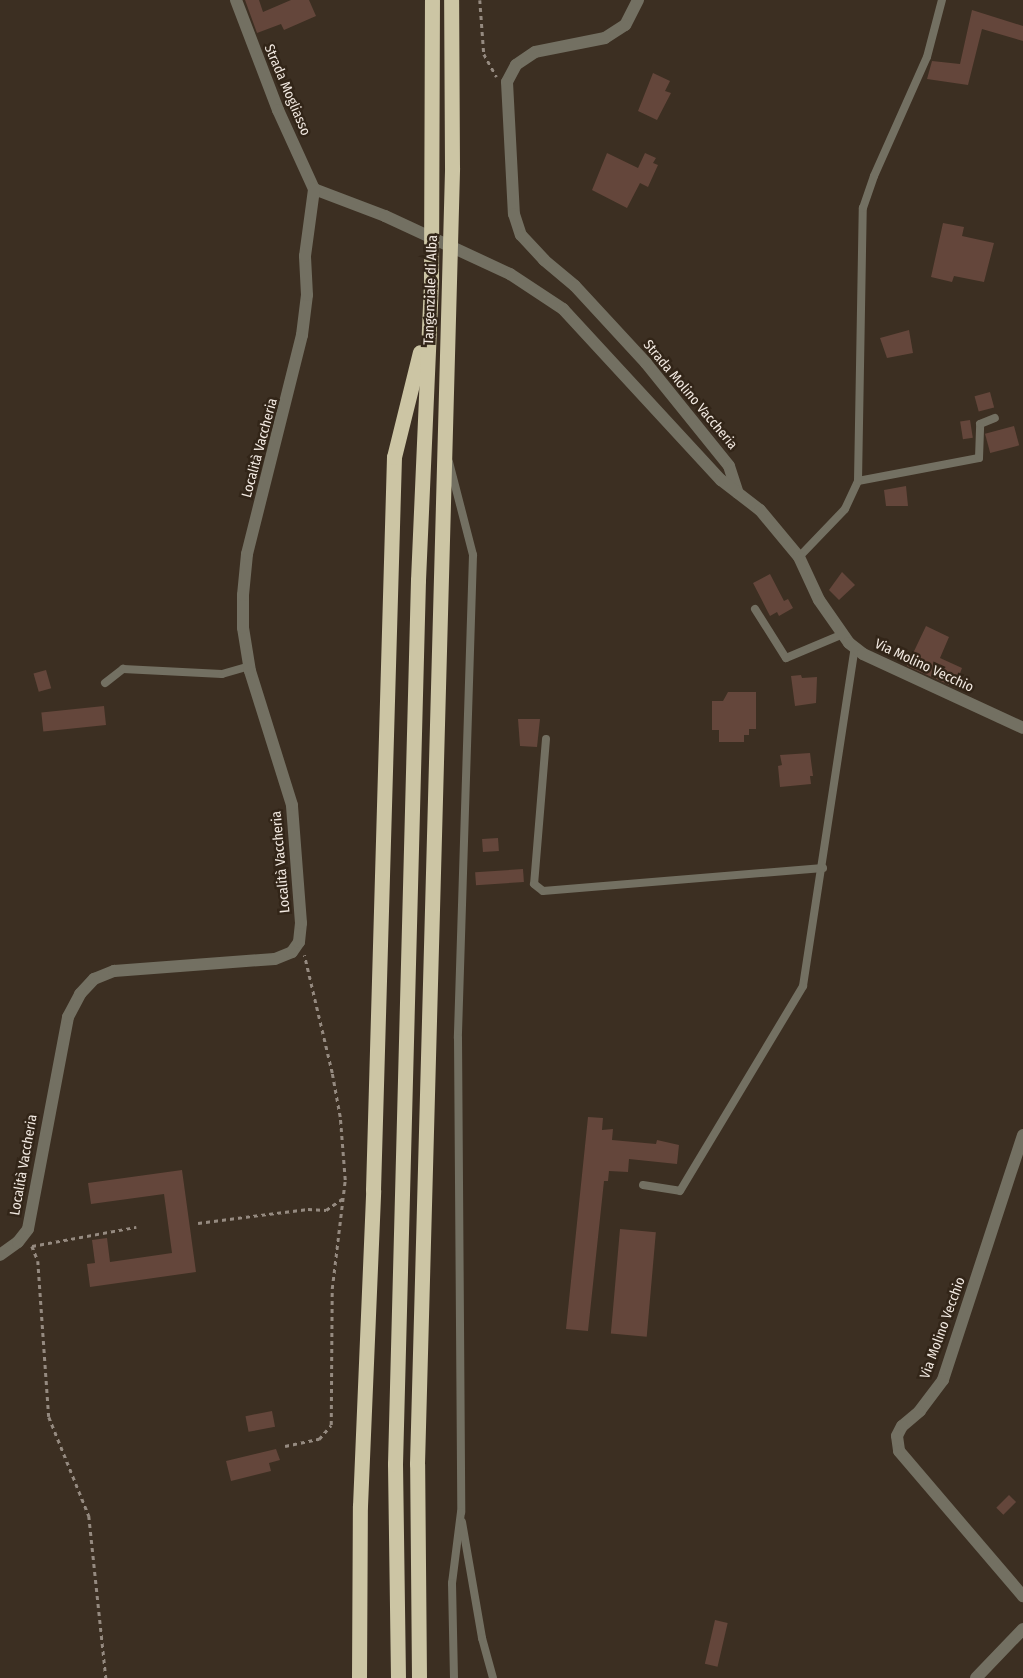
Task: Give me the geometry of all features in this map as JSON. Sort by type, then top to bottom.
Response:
[{"type":"highway","points":[[398,1678],[395,1464],[418,580],[432,279],[432,0]]},
{"type":"highway","name":"Tangenziale di Alba","points":[[419,1678],[417,1464],[439,580],[452,167],[451,0]]},
{"type":"highway","points":[[360,1678],[360,1506],[373,1190],[394,457],[418,367],[432,279]]},
{"type":"street","name":"Strada Mogliasso","points":[[236,0],[278,110],[314,189]]},
{"type":"street","points":[[507,82],[516,65],[535,52],[605,38],[625,25],[638,0]]},
{"type":"street","name":"Strada Molino Vaccheria","points":[[507,82],[514,214],[522,235],[544,260],[575,286],[646,363],[729,466],[738,493]]},
{"type":"street","points":[[314,189],[385,216],[510,274],[563,309],[722,480],[738,493]]},
{"type":"street","name":"Località Vaccheria","points":[[0,1255],[18,1242],[28,1229],[68,1017],[80,994],[94,979],[114,970],[275,958],[292,952],[299,942],[301,924],[292,805],[250,666],[243,628],[247,554],[302,335],[307,295],[305,256],[314,189]]},
{"type":"street","name":"Via Molino Vecchio","points":[[738,493],[760,510],[799,557],[819,600],[855,648],[1023,728]]},
{"type":"street","name":"Via Molino Vecchio","points":[[1023,1135],[943,1380],[924,1406],[902,1426],[897,1436],[899,1451],[1023,1596]]},
{"type":"street","points":[[976,1678],[1023,1628]]},
{"type":"lane","points":[[799,557],[844,508],[858,480],[863,208],[874,176],[927,57],[942,0]]},
{"type":"lane","points":[[858,480],[979,458],[980,424],[996,418]]},
{"type":"lane","points":[[443,444],[462,504],[473,556],[458,1038],[461,1512],[452,1583],[454,1678]]},
{"type":"lane","points":[[755,609],[786,658],[843,634]]},
{"type":"lane","points":[[643,1185],[680,1191],[803,986],[823,868],[855,648]]},
{"type":"lane","points":[[105,683],[123,670],[222,674],[250,666]]},
{"type":"lane","points":[[546,738],[534,884],[543,891],[823,868]]},
{"type":"lane","points":[[461,1512],[482,1638],[493,1678]]},
{"type":"path","points":[[480,0],[484,54],[489,69],[507,82]]},
{"type":"path","points":[[285,1446],[319,1439],[331,1425],[332,1289],[335,1249],[343,1198],[344,1154],[338,1108],[306,960],[299,942]]},
{"type":"path","points":[[198,1223],[308,1209],[326,1210],[343,1198]]},
{"type":"path","points":[[18,1242],[32,1246],[136,1228]]},
{"type":"path","points":[[32,1246],[38,1261],[50,1417],[89,1516],[106,1678]]},
{"type":"building","points":[[245,0],[259,0],[263,12],[291,0],[309,0],[316,16],[284,30],[281,24],[257,33]]},
{"type":"building","points":[[972,10],[1023,26],[1023,41],[982,29],[968,85],[927,79],[932,61],[960,64]]},
{"type":"building","points":[[653,73],[670,81],[665,91],[671,93],[657,120],[638,111]]},
{"type":"building","points":[[607,153],[638,168],[645,153],[656,158],[653,163],[658,165],[648,187],[640,183],[627,208],[592,190]]},
{"type":"building","points":[[943,223],[964,227],[962,236],[994,243],[984,282],[954,276],[952,282],[931,277]]},
{"type":"building","points":[[909,330],[913,353],[887,358],[880,338]]},
{"type":"building","points":[[990,392],[994,407],[979,412],[975,396]]},
{"type":"building","points":[[970,420],[973,438],[963,439],[960,422]]},
{"type":"building","points":[[1014,426],[1019,445],[990,453],[985,434]]},
{"type":"building","points":[[906,486],[908,506],[886,506],[884,490]]},
{"type":"building","points":[[842,572],[855,585],[839,600],[829,590]]},
{"type":"building","points":[[770,574],[784,601],[788,599],[793,608],[779,616],[777,612],[770,616],[753,583]]},
{"type":"building","points":[[926,626],[949,637],[940,658],[962,668],[959,676],[968,681],[963,691],[907,666]]},
{"type":"building","points":[[46,670],[51,688],[39,692],[34,674]]},
{"type":"building","points":[[801,675],[802,678],[817,677],[816,703],[795,706],[791,676]]},
{"type":"building","points":[[728,692],[756,692],[756,729],[749,729],[749,735],[744,735],[744,742],[719,742],[719,730],[712,730],[712,701],[723,701]]},
{"type":"building","points":[[104,706],[106,725],[43,731],[41,713]]},
{"type":"building","points":[[518,719],[540,719],[537,747],[520,746]]},
{"type":"building","points":[[810,753],[813,776],[810,776],[811,784],[780,787],[778,766],[782,765],[780,755]]},
{"type":"building","points":[[498,838],[499,851],[483,852],[482,839]]},
{"type":"building","points":[[523,869],[524,882],[476,885],[475,872]]},
{"type":"building","points":[[588,1117],[603,1118],[602,1130],[613,1129],[612,1140],[656,1144],[657,1140],[679,1145],[677,1164],[629,1159],[628,1172],[609,1171],[608,1181],[604,1181],[588,1331],[566,1329]]},
{"type":"building","points":[[182,1170],[196,1272],[90,1287],[87,1264],[95,1263],[92,1240],[107,1238],[110,1262],[172,1253],[164,1194],[91,1204],[88,1183]]},
{"type":"building","points":[[620,1229],[656,1232],[647,1337],[611,1334]]},
{"type":"building","points":[[272,1411],[275,1427],[249,1432],[245,1416]]},
{"type":"building","points":[[276,1449],[280,1460],[269,1463],[271,1471],[231,1481],[226,1461]]},
{"type":"building","points":[[1009,1495],[1016,1502],[1003,1515],[996,1508]]},
{"type":"building","points":[[715,1620],[728,1623],[718,1667],[705,1664]]}]
